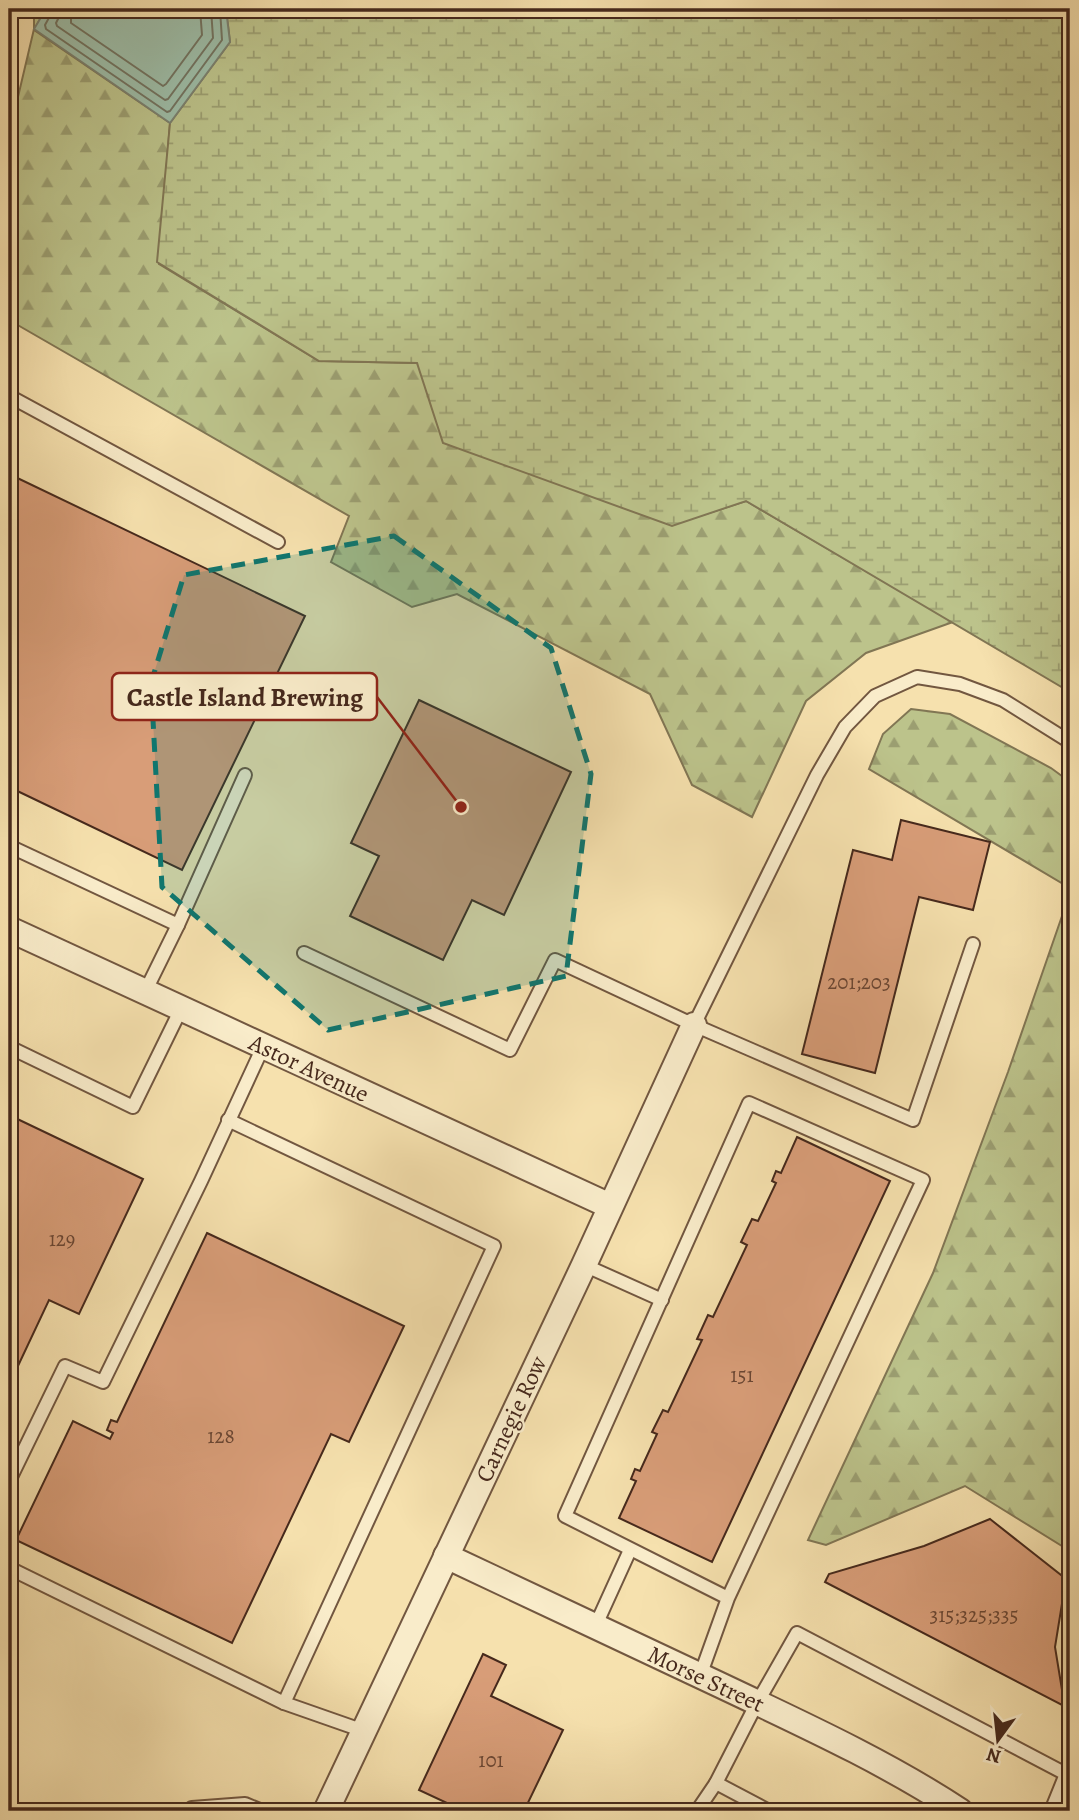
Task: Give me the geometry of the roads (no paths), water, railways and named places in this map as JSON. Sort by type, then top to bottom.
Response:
[{"type":"street","name":"Astor Avenue","points":[[9,929],[610,1206]]},
{"type":"street","name":"Carnegie Row","points":[[326,1811],[584,1265],[694,1025]]},
{"type":"street","name":"Morse Street","points":[[446,1556],[850,1749],[960,1811]]},
{"type":"lane","points":[[9,396],[278,542]]},
{"type":"lane","points":[[694,1025],[817,775],[845,727],[875,696],[917,677],[960,684],[1003,700],[1070,741]]},
{"type":"lane","points":[[145,992],[245,775]]},
{"type":"lane","points":[[9,846],[178,925]]},
{"type":"lane","points":[[304,953],[510,1050],[555,960],[694,1025],[913,1120],[973,944]]},
{"type":"lane","points":[[9,1047],[133,1107],[181,1009]]},
{"type":"lane","points":[[9,1481],[65,1366],[103,1382],[263,1047]]},
{"type":"lane","points":[[700,1676],[728,1598],[923,1180],[749,1103],[565,1516],[728,1598]]},
{"type":"lane","points":[[228,1119],[494,1246],[284,1703]]},
{"type":"lane","points":[[584,1265],[662,1300]]},
{"type":"lane","points":[[595,1627],[630,1549]]},
{"type":"lane","points":[[9,1568],[284,1703],[364,1731]]},
{"type":"lane","points":[[697,1811],[716,1783],[797,1633],[1066,1774],[1051,1811]]},
{"type":"lane","points":[[716,1783],[769,1811]]},
{"type":"lane","points":[[191,1811],[192,1808],[244,1807],[262,1811]]},
{"type":"water","points":[[46,9],[226,9],[230,42],[170,123],[34,29]]},
{"type":"place","name":"Castle Island Brewing","points":[[461,807]]}]
